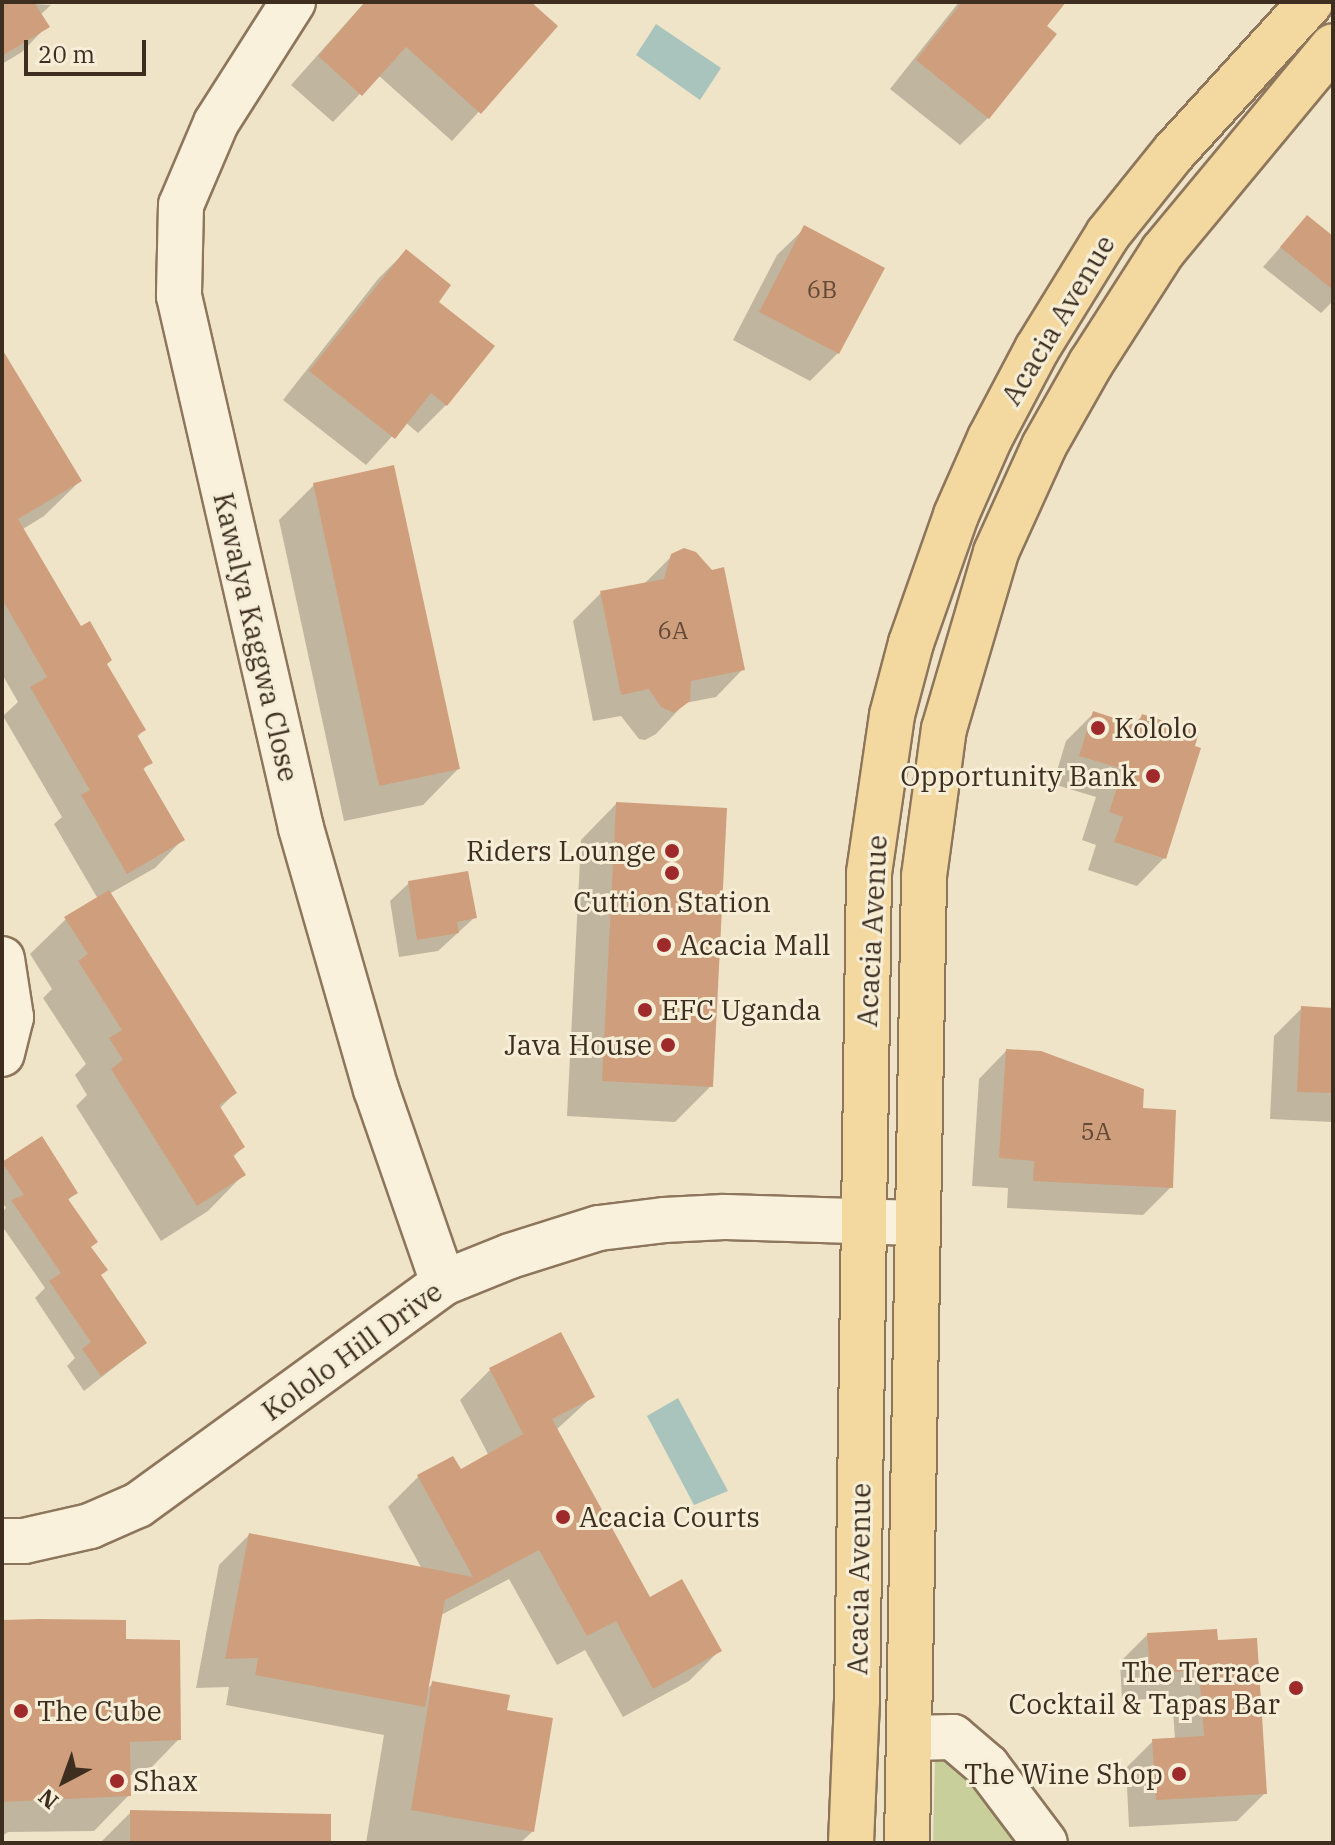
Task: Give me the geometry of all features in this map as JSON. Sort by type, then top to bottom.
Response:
[{"type":"main road","name":"Acacia Avenue","points":[[851,1843],[865,1224],[869,873],[892,715],[911,643],[956,515],[990,438],[1037,349],[1108,234],[1174,152],[1311,2]]},
{"type":"main road","name":"Acacia Avenue","points":[[907,1843],[924,876],[944,729],[996,552],[1044,446],[1091,363],[1163,251],[1333,46]]},
{"type":"street","name":"Kawalya Kaggwa Close","points":[[293,2],[216,123],[181,205],[179,296],[301,828],[376,1089],[443,1283]]},
{"type":"street","points":[[2,959],[11,1017],[2,1054]]},
{"type":"street","name":"Kololo Hill Drive","points":[[2,1541],[24,1541],[90,1526],[138,1505],[443,1283],[510,1256],[599,1228],[724,1217],[865,1224],[918,1223]]},
{"type":"street","points":[[910,1738],[953,1737],[987,1766],[1045,1843]]},
{"type":"green space","points":[[935,1757],[963,1764],[1021,1843],[933,1843]]},
{"type":"water","points":[[656,24],[721,68],[700,100],[636,55]]},
{"type":"water","points":[[678,1398],[728,1491],[694,1505],[647,1416]]},
{"type":"building","points":[[2,2],[34,2],[50,27],[2,56]]},
{"type":"building","points":[[365,2],[531,2],[558,26],[481,114],[406,47],[362,96],[318,56]]},
{"type":"building","points":[[962,2],[1066,2],[1047,26],[1057,34],[989,119],[916,60]]},
{"type":"building","points":[[1307,215],[1333,236],[1333,290],[1280,247]]},
{"type":"building","points":[[804,225],[885,268],[839,354],[759,312]]},
{"type":"building","points":[[406,249],[451,285],[439,302],[495,346],[447,406],[431,393],[395,439],[309,371]]},
{"type":"building","points":[[2,349],[82,481],[18,519],[81,626],[90,621],[112,660],[107,664],[146,730],[137,735],[153,763],[143,768],[185,840],[127,874],[81,795],[90,790],[30,687],[47,677],[2,599]]},
{"type":"building","points":[[394,465],[460,769],[379,786],[313,483]]},
{"type":"building","points":[[684,548],[696,552],[712,570],[724,567],[745,670],[691,681],[690,701],[674,713],[661,707],[649,689],[621,695],[600,591],[664,579],[671,554]]},
{"type":"building","points":[[1093,711],[1138,726],[1142,714],[1199,732],[1195,746],[1201,748],[1166,859],[1114,842],[1123,817],[1109,812],[1123,769],[1079,756]]},
{"type":"building","name":"Acacia Mall","points":[[616,802],[727,808],[713,1087],[602,1081]]},
{"type":"building","points":[[468,871],[477,918],[457,922],[459,933],[417,940],[408,881]]},
{"type":"building","points":[[109,890],[237,1093],[219,1105],[245,1147],[233,1155],[246,1175],[197,1206],[111,1069],[123,1060],[109,1038],[122,1030],[78,961],[88,954],[64,917]]},
{"type":"building","points":[[1301,1006],[1333,1008],[1333,1093],[1297,1092]]},
{"type":"building","points":[[1006,1049],[1041,1051],[1144,1089],[1143,1108],[1176,1110],[1173,1188],[1033,1181],[1034,1161],[999,1158]]},
{"type":"building","points":[[42,1136],[78,1193],[68,1199],[98,1242],[91,1247],[108,1270],[101,1275],[147,1343],[101,1376],[82,1349],[91,1342],[49,1281],[61,1273],[11,1200],[24,1195],[2,1162]]},
{"type":"building","points":[[561,1332],[595,1397],[552,1419],[650,1597],[682,1579],[722,1651],[653,1689],[616,1621],[587,1636],[539,1550],[445,1600],[425,1707],[255,1675],[258,1658],[225,1659],[249,1533],[473,1577],[417,1475],[453,1456],[461,1469],[523,1434],[489,1368]]},
{"type":"building","points":[[2,1620],[126,1620],[126,1639],[180,1640],[181,1740],[130,1742],[131,1796],[2,1802]]},
{"type":"building","points":[[1217,1629],[1218,1640],[1257,1638],[1267,1794],[1156,1800],[1152,1739],[1204,1736],[1199,1670],[1150,1674],[1147,1633]]},
{"type":"building","points":[[432,1681],[510,1695],[507,1710],[553,1718],[534,1832],[411,1810]]},
{"type":"building","points":[[130,1810],[331,1814],[331,1843],[130,1843]]},
{"type":"place","name":"Kololo","points":[[1098,728]]},
{"type":"place","name":"Opportunity Bank","points":[[1153,776]]},
{"type":"place","name":"Riders Lounge","points":[[672,851]]},
{"type":"place","name":"Cuttion Station","points":[[672,873]]},
{"type":"place","name":"Acacia Mall","points":[[664,945]]},
{"type":"place","name":"EFC Uganda","points":[[645,1010]]},
{"type":"place","name":"Java House","points":[[668,1045]]},
{"type":"place","name":"Acacia Courts","points":[[563,1517]]},
{"type":"place","name":"The Terrace Cocktail & Tapas Bar","points":[[1296,1688]]},
{"type":"place","name":"The Cube","points":[[21,1711]]},
{"type":"place","name":"The Wine Shop","points":[[1179,1774]]},
{"type":"place","name":"Shax","points":[[117,1781]]}]
